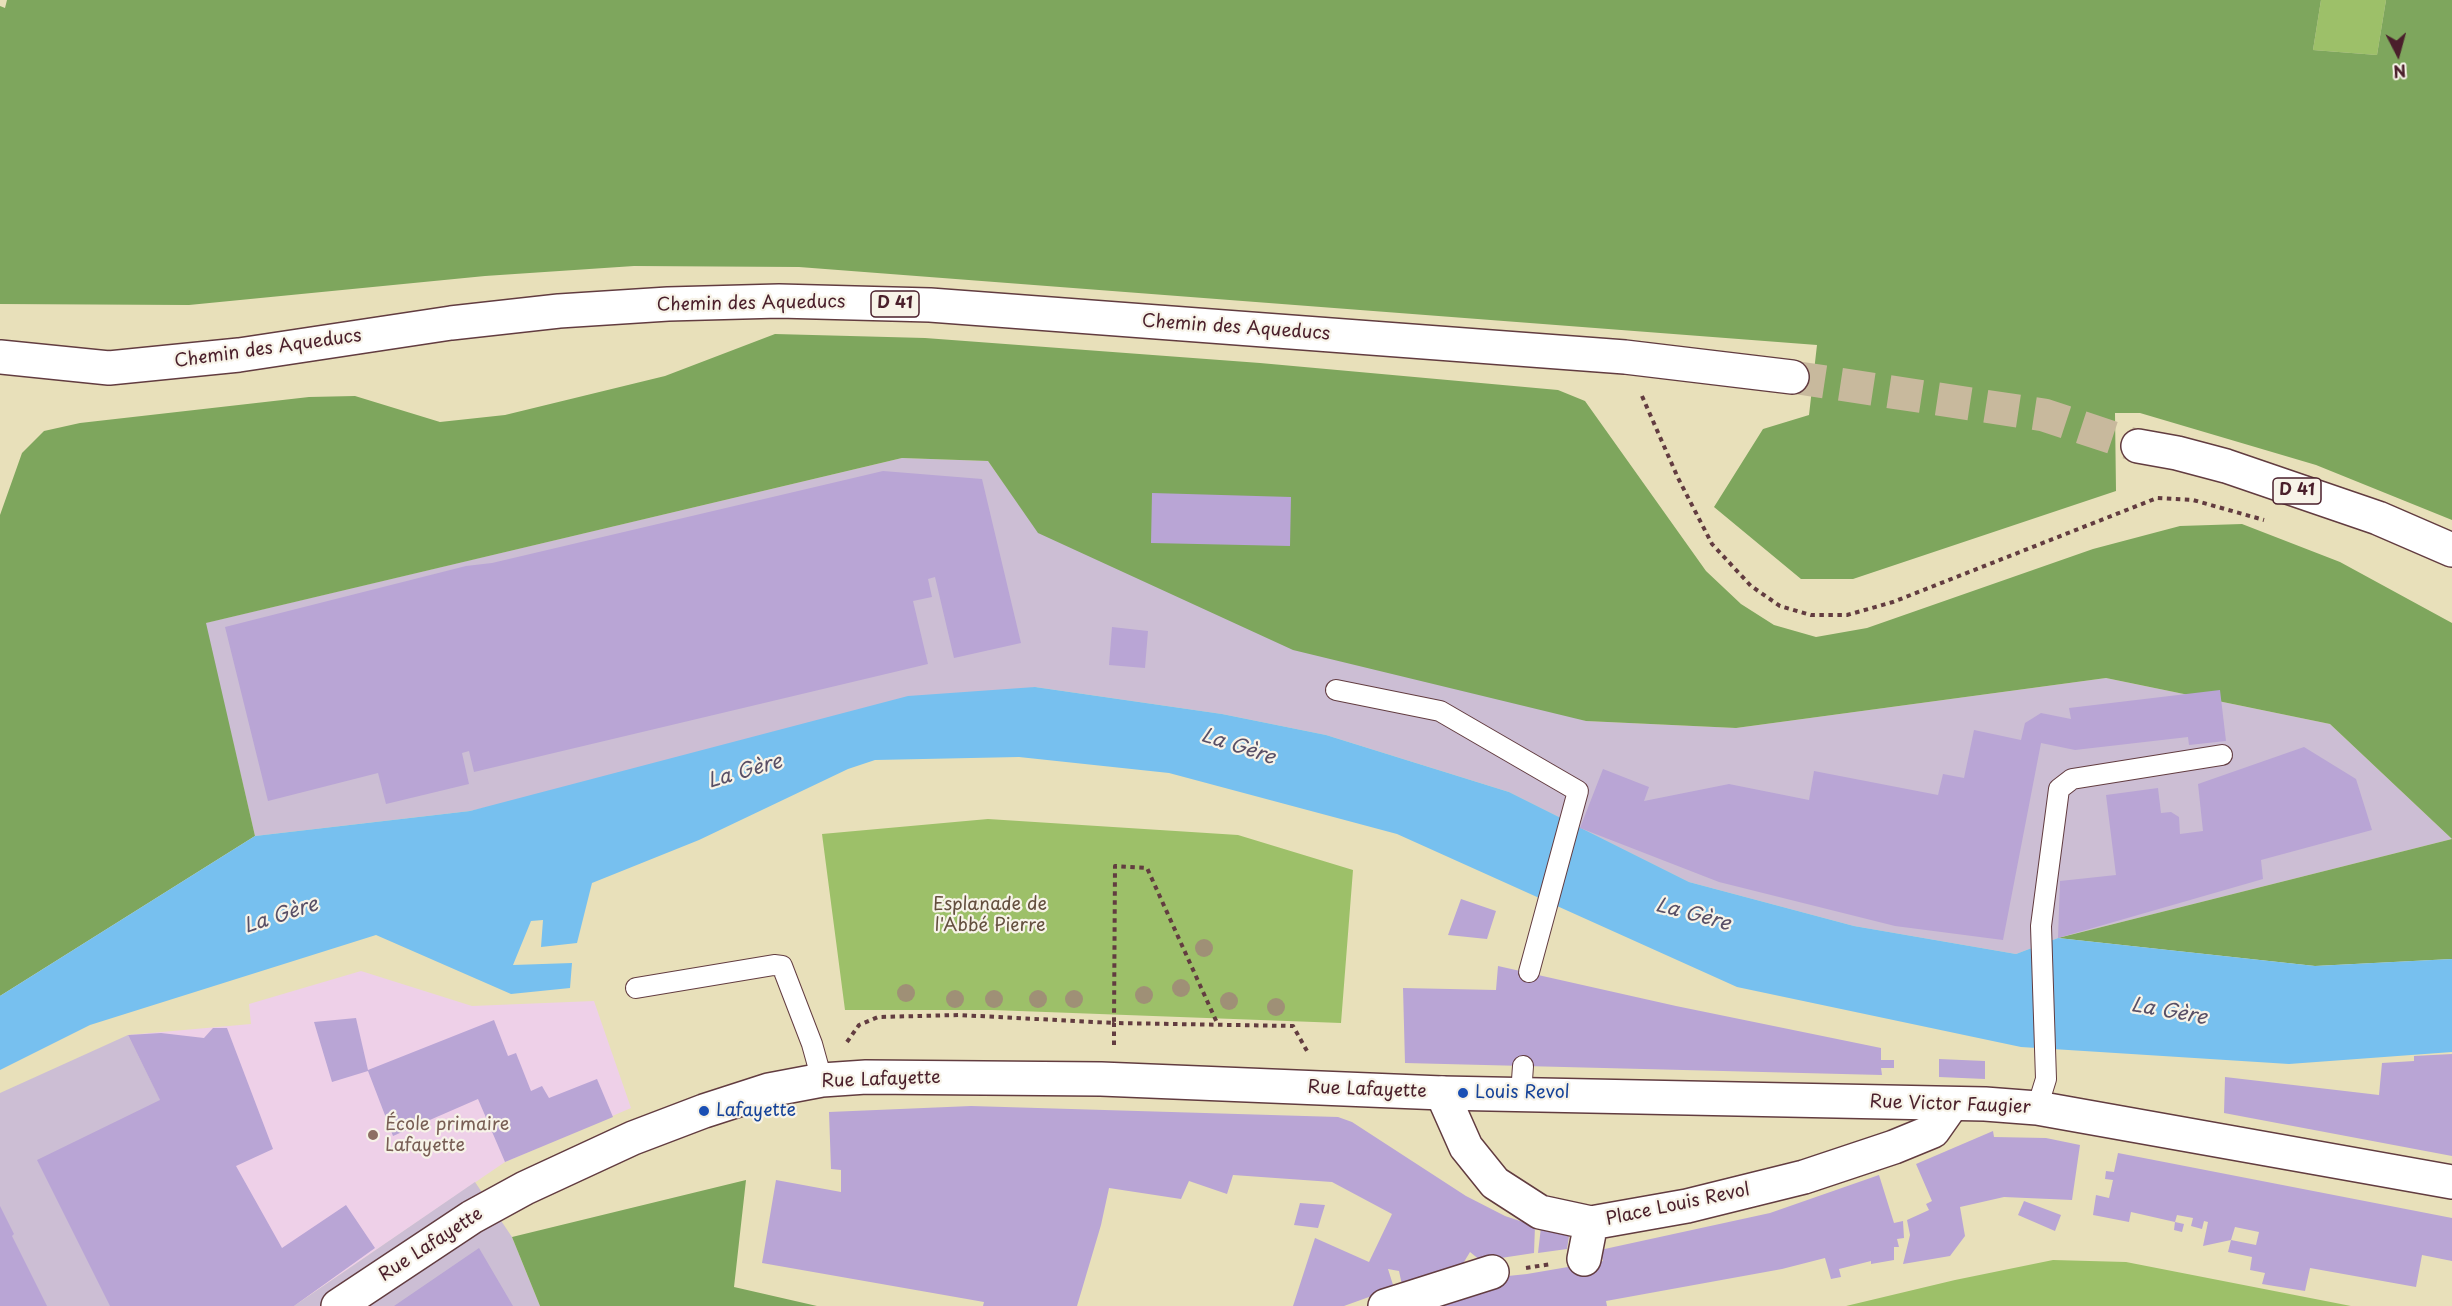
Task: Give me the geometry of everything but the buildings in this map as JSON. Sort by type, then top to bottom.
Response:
[{"type":"main road","name":"Chemin des Aqueducs","points":[[0,357],[109,368],[239,355],[451,324],[559,311],[668,304],[779,301],[930,305],[1625,357],[1792,377]]},
{"type":"main road","name":"D 41","points":[[2138,446],[2177,453],[2226,466],[2378,518],[2452,550]]},
{"type":"main road","name":"Rue Lafayette","points":[[338,1306],[445,1234],[525,1188],[633,1138],[704,1110],[769,1090],[822,1080],[866,1077],[1101,1080],[1443,1093]]},
{"type":"main road","name":"Rue Victor Faugier","points":[[1443,1093],[1522,1080],[1952,1104],[2042,1094],[2452,1182]]},
{"type":"main road","name":"Place Louis Revol","points":[[1443,1093],[1466,1147],[1495,1183],[1540,1212],[1591,1223],[1687,1206],[1804,1177],[1894,1147],[1933,1131],[1952,1104]]},
{"type":"main road","points":[[1584,1259],[1591,1223]]},
{"type":"main road","points":[[1385,1306],[1492,1272]]},
{"type":"lane","points":[[1336,690],[1440,711],[1578,791],[1529,972]]},
{"type":"lane","points":[[2042,1094],[2041,926],[2059,789],[2072,779],[2222,755]]},
{"type":"lane","points":[[636,988],[774,965],[782,966],[812,1044],[822,1080]]},
{"type":"path","points":[[1625,357],[1678,478],[1712,544],[1751,586],[1780,606],[1811,615],[1847,615],[1893,602],[2157,498],[2193,500],[2271,522]]},
{"type":"path","points":[[1101,1080],[1114,1057],[1115,866],[1147,868],[1218,1025]]},
{"type":"path","points":[[822,1080],[858,1024],[878,1017],[959,1015],[1114,1023],[1293,1026],[1327,1089]]},
{"type":"path","points":[[1492,1272],[1584,1259]]},
{"type":"shaded area","points":[[902,458],[988,461],[1039,533],[1586,721],[1736,728],[2106,678],[2330,724],[2452,839],[2058,938],[2016,954],[1854,926],[1689,882],[1509,792],[1326,735],[1222,714],[1035,687],[470,811],[255,836],[205,623]]},
{"type":"shaded area","name":"École primaire Lafayette","points":[[361,971],[472,1006],[594,1001],[631,1108],[505,1162],[294,1306],[263,1306],[128,1035],[251,1024],[249,1004]]},
{"type":"shaded area","points":[[128,1035],[263,1306],[0,1306],[0,1093]]},
{"type":"shaded area","points":[[475,1182],[512,1237],[540,1306],[294,1306]]},
{"type":"green space","points":[[7,0],[2321,0],[2313,50],[2377,55],[2386,0],[2452,0],[2452,520],[2316,465],[2140,413],[2115,413],[2116,491],[1853,579],[1801,579],[1714,507],[1763,429],[1809,415],[1817,345],[799,267],[634,266],[485,276],[189,305],[0,304],[0,6],[5,8]]},
{"type":"green space","points":[[2321,0],[2386,0],[2377,55],[2313,50]]},
{"type":"green space","points":[[775,334],[925,338],[1260,363],[1558,390],[1585,401],[1706,571],[1741,604],[1774,625],[1816,637],[1867,628],[2093,549],[2180,526],[2242,524],[2340,562],[2452,623],[2452,839],[2330,724],[2106,678],[1736,728],[1586,721],[1293,650],[1038,533],[988,461],[902,458],[206,623],[255,836],[0,996],[0,515],[22,453],[44,431],[80,423],[309,397],[355,396],[440,422],[505,415],[665,376]]},
{"type":"green space","name":"Esplanade de l'Abbé Pierre","points":[[988,819],[1238,835],[1353,870],[1341,1023],[992,1010],[845,1010],[822,834]]},
{"type":"green space","points":[[2452,839],[2452,959],[2315,966],[2058,938]]},
{"type":"green space","points":[[746,1180],[734,1287],[817,1306],[540,1306],[512,1237]]},
{"type":"green space","points":[[2053,1260],[2126,1262],[2351,1306],[1846,1306]]},
{"type":"water","name":"La Gère","points":[[1035,687],[1222,714],[1326,735],[1509,792],[1689,882],[1854,926],[2016,954],[2058,938],[2315,966],[2452,959],[2452,1052],[2289,1064],[2021,1047],[1737,987],[1397,834],[1169,773],[1019,757],[875,760],[848,769],[699,840],[592,883],[577,943],[541,947],[543,920],[531,921],[513,965],[572,963],[570,988],[511,994],[376,935],[90,1025],[0,1070],[0,996],[255,836],[470,811],[908,696]]},
{"type":"tunnel","points":[[1792,377],[2044,415],[2138,446]]},
{"type":"place","name":"Louis Revol","points":[[1463,1093]]},
{"type":"place","name":"Lafayette","points":[[704,1111]]},
{"type":"place","name":"École primaire Lafayette","points":[[373,1135]]}]
